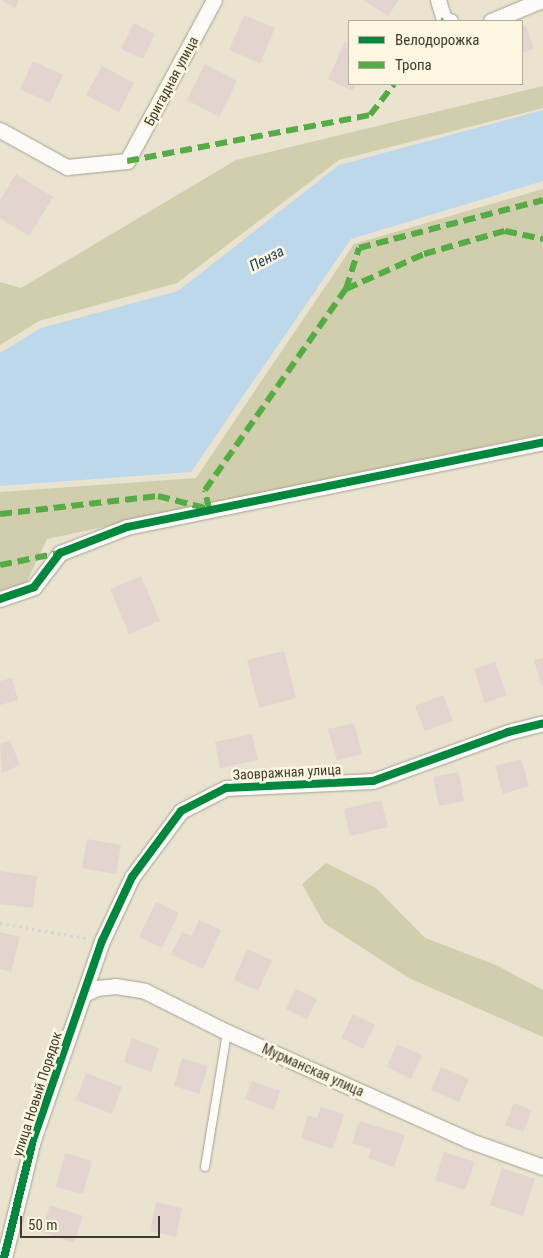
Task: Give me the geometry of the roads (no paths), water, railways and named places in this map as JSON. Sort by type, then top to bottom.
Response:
[{"type":"street","name":"Бригадная улица","points":[[0,130],[67,167],[127,162],[214,0]]},
{"type":"street","points":[[438,0],[447,20]]},
{"type":"street","points":[[493,20],[542,0]]},
{"type":"street","points":[[0,599],[34,587],[60,553],[127,527],[543,442]]},
{"type":"street","name":"Заовражная улица","points":[[102,941],[132,876],[181,811],[226,788],[373,781],[508,732],[543,723]]},
{"type":"street","name":"улица Новый Порядок","points":[[4,1258],[34,1140],[102,941]]},
{"type":"street","name":"Мурманская улица","points":[[84,994],[97,988],[115,986],[146,991],[227,1032],[468,1140],[543,1167]]},
{"type":"lane","points":[[205,1167],[227,1032]]},
{"type":"water","name":"Пенза","points":[[543,110],[543,181],[351,239],[191,472],[0,486],[0,353],[41,328],[178,291],[339,165]]}]
